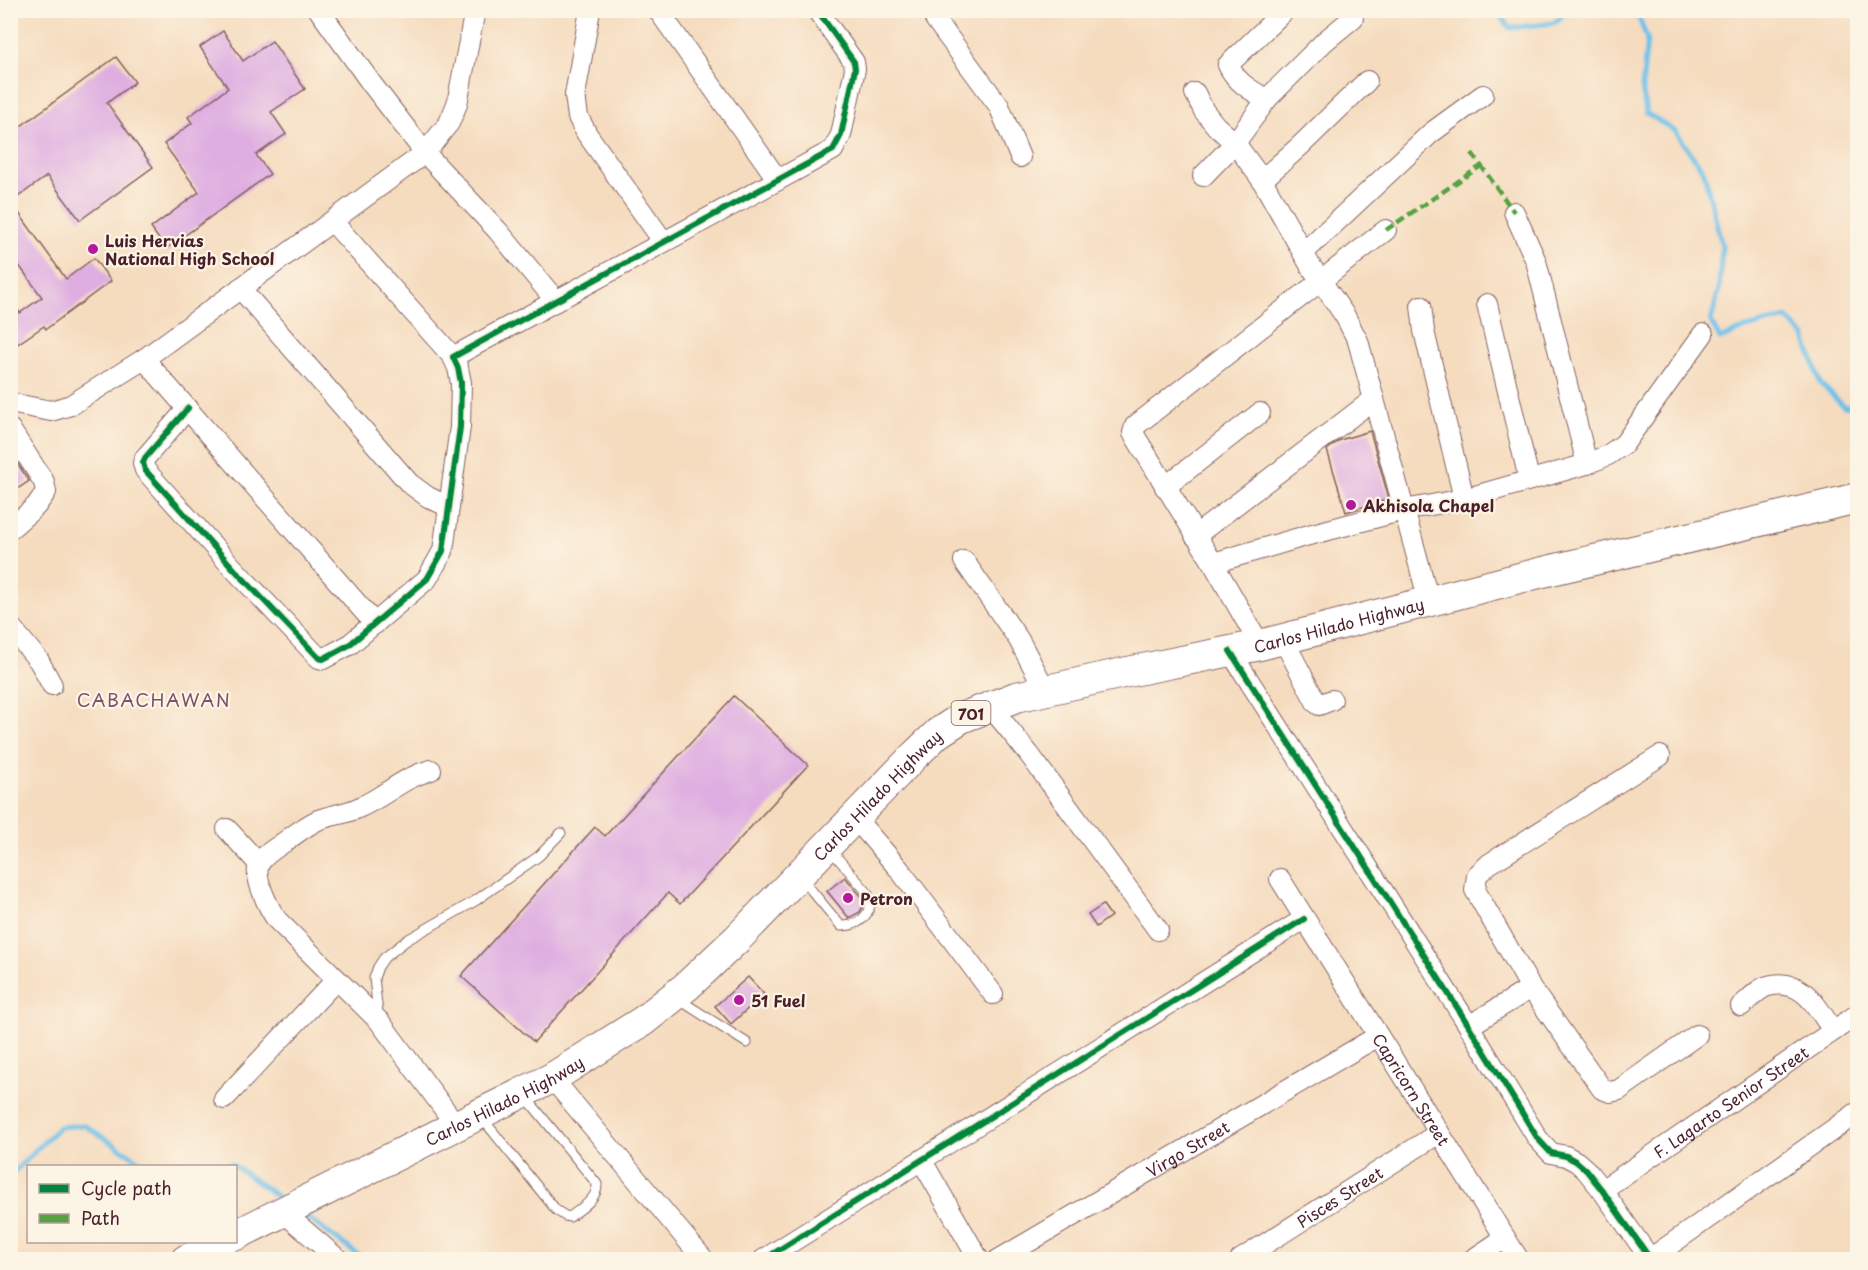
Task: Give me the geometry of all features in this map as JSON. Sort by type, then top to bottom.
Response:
[{"type":"main road","name":"Carlos Hilado Highway","points":[[237,1235],[552,1078],[643,1021],[737,939],[938,733],[961,718],[1016,697],[1272,642],[1429,601],[1857,498]]},
{"type":"main road","points":[[186,1260],[221,1243]]},
{"type":"street","points":[[319,10],[425,153],[498,231],[556,301]]},
{"type":"street","points":[[10,403],[51,411],[71,405],[144,359],[425,153],[449,123],[457,104],[475,10]]},
{"type":"street","points":[[590,10],[575,95],[578,117],[587,134],[663,241]]},
{"type":"street","points":[[658,10],[778,180]]},
{"type":"street","points":[[453,357],[833,150],[840,135],[854,76],[854,62],[817,10]]},
{"type":"street","points":[[1267,99],[1247,89],[1232,73],[1228,65],[1285,10]]},
{"type":"street","points":[[937,13],[999,106],[1020,157]]},
{"type":"street","points":[[1203,176],[1235,143],[1267,99],[1325,41],[1353,18]]},
{"type":"street","points":[[1262,180],[1367,81]]},
{"type":"street","points":[[1195,93],[1204,111],[1216,126],[1235,143],[1262,180],[1303,253],[1359,341],[1429,601]]},
{"type":"street","points":[[1303,253],[1431,133],[1483,94]]},
{"type":"street","points":[[1514,212],[1536,261],[1587,464]]},
{"type":"street","points":[[188,408],[145,458],[143,463],[145,470],[234,569],[319,658],[323,659],[335,653],[375,624],[427,579],[443,550],[460,427],[461,383],[458,368],[453,357],[332,221]]},
{"type":"street","points":[[1332,700],[1319,705],[1316,702],[1213,563],[1133,433],[1134,427],[1386,230]]},
{"type":"street","points":[[240,288],[409,483],[428,497],[449,507]]},
{"type":"street","points":[[1486,304],[1529,479]]},
{"type":"street","points":[[1422,306],[1424,331],[1464,499]]},
{"type":"street","points":[[1213,563],[1404,510],[1464,499],[1587,464],[1608,455],[1624,444],[1703,334]]},
{"type":"street","points":[[144,359],[375,624]]},
{"type":"street","points":[[1195,536],[1374,399]]},
{"type":"street","points":[[1165,487],[1260,413]]},
{"type":"street","points":[[10,429],[44,482],[46,492],[36,506],[10,529]]},
{"type":"street","points":[[964,561],[1019,640],[1046,691]]},
{"type":"street","points":[[10,626],[39,662],[52,685]]},
{"type":"street","points":[[1230,651],[1545,1148],[1551,1153],[1566,1156],[1577,1162],[1602,1190],[1651,1259],[1857,1112]]},
{"type":"street","points":[[990,706],[1029,754],[1158,930]]},
{"type":"street","points":[[1660,756],[1489,864],[1477,874],[1475,890],[1531,988],[1598,1085],[1606,1091],[1619,1090],[1697,1035]]},
{"type":"street","points":[[259,864],[274,850],[309,825],[320,819],[358,809],[400,782],[415,774],[431,770]]},
{"type":"street","points":[[855,818],[906,878],[993,994]]},
{"type":"street","points":[[227,829],[259,864],[260,884],[270,910],[336,980],[380,1022],[467,1119]]},
{"type":"street","name":"Capricorn Street","points":[[1280,879],[1519,1260]]},
{"type":"street","points":[[763,1260],[1304,919]]},
{"type":"street","points":[[224,1099],[336,980]]},
{"type":"street","points":[[1741,1006],[1766,986],[1782,985],[1797,988],[1808,994],[1833,1031]]},
{"type":"street","points":[[1469,1026],[1531,988]]},
{"type":"street","name":"F. Lagarto Senior Street","points":[[1602,1190],[1857,1014]]},
{"type":"street","name":"Virgo Street","points":[[998,1260],[1378,1036]]},
{"type":"street","points":[[552,1078],[704,1260]]},
{"type":"street","name":"Pisces Street","points":[[1240,1260],[1439,1133]]},
{"type":"street","points":[[922,1161],[979,1260]]},
{"type":"street","points":[[283,1212],[339,1260]]},
{"type":"street","points":[[1472,1260],[1505,1238]]},
{"type":"lane","points":[[380,1022],[374,978],[384,958],[407,940],[476,901],[539,856],[561,833]]},
{"type":"lane","points":[[799,875],[841,926],[849,926],[863,919],[871,903],[867,892],[828,846]]},
{"type":"lane","points":[[673,997],[747,1042]]},
{"type":"lane","points":[[467,1119],[556,1210],[570,1217],[594,1196],[597,1184],[522,1092]]},
{"type":"building","points":[[223,31],[243,61],[272,41],[305,89],[271,112],[286,134],[256,155],[270,174],[166,249],[151,228],[199,192],[164,144],[192,123],[188,117],[228,88],[200,47]]},
{"type":"building","points":[[116,57],[135,82],[107,103],[153,167],[80,220],[47,176],[11,202],[66,279],[94,258],[111,281],[46,329],[44,326],[10,349],[10,300],[20,313],[42,297],[10,253],[10,134]]},
{"type":"building","points":[[1370,431],[1389,499],[1346,512],[1327,450],[1340,440]]},
{"type":"building","points":[[10,452],[29,481],[10,494]]},
{"type":"building","points":[[734,696],[808,765],[680,904],[668,893],[534,1042],[461,976],[595,827],[605,836]]},
{"type":"building","name":"Petron","points":[[845,877],[862,897],[864,903],[860,912],[849,918],[827,891]]},
{"type":"building","points":[[1103,905],[1111,916],[1096,927],[1088,915]]},
{"type":"building","name":"51 Fuel","points":[[748,977],[764,994],[731,1024],[715,1006]]},
{"type":"waterway","points":[[1495,10],[1510,28],[1554,23],[1567,10]]},
{"type":"waterway","points":[[1621,10],[1639,18],[1647,39],[1642,87],[1646,113],[1676,132],[1704,172],[1722,246],[1719,288],[1711,322],[1720,339],[1746,328],[1787,318],[1805,337],[1820,383],[1843,406],[1858,407]]},
{"type":"waterway","points":[[10,1172],[15,1171],[59,1127],[84,1125],[146,1165]]},
{"type":"waterway","points":[[226,1165],[230,1163],[233,1165]]},
{"type":"waterway","points":[[237,1168],[278,1197]]},
{"type":"waterway","points":[[305,1216],[365,1260]]},
{"type":"marked path","points":[[1472,153],[1514,212]]},
{"type":"marked path","points":[[1386,230],[1481,166]]},
{"type":"cycle path","points":[[188,408],[145,458],[143,463],[145,470],[234,569],[319,658],[323,659],[349,645],[427,579],[443,551],[460,427],[461,383],[453,357],[833,150],[841,135],[855,69],[854,62],[817,10]]},
{"type":"cycle path","points":[[1230,651],[1469,1026],[1538,1139],[1551,1153],[1566,1156],[1586,1170],[1651,1260]]},
{"type":"cycle path","points":[[763,1260],[1304,919]]},
{"type":"place","name":"Luis Hervias National High School","points":[[93,249]]},
{"type":"place","name":"Akhisola Chapel","points":[[1351,505]]},
{"type":"place","name":"Petron","points":[[848,898]]},
{"type":"place","name":"51 Fuel","points":[[739,1000]]},
{"type":"district","name":"CABACHAWAN","points":[[154,699]]}]
